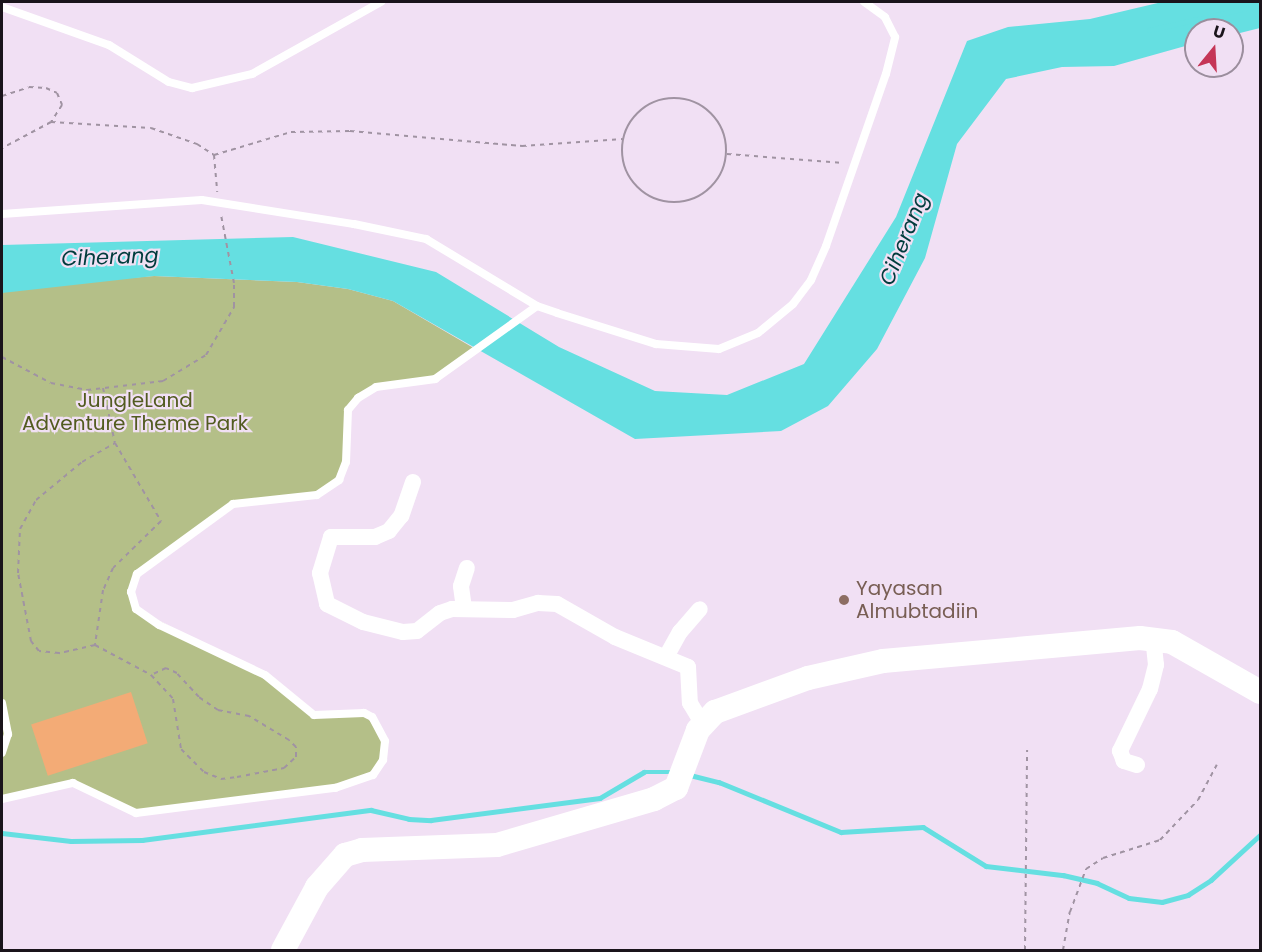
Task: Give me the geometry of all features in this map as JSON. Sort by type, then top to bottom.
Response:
[{"type":"street","points":[[412,482],[399,522],[388,531],[375,537],[331,537],[320,573],[323,598],[347,616],[404,632],[417,631],[440,613],[464,608],[513,610],[538,603],[557,604],[615,637],[690,668],[690,703],[702,723]]},
{"type":"street","points":[[464,608],[461,586],[467,568]]},
{"type":"street","points":[[666,657],[680,632],[700,609]]},
{"type":"street","points":[[1137,765],[1124,761],[1120,752],[1150,689],[1156,665],[1152,638]]},
{"type":"street","points":[[283,951],[317,887],[345,855],[384,848],[497,845],[654,799],[673,791],[702,723],[741,700],[808,678],[883,661],[1024,651],[1107,639],[1152,638],[1172,642],[1260,692]]},
{"type":"lane","points":[[2,7],[109,45],[169,82],[192,88],[252,74],[381,2]]},
{"type":"lane","points":[[2,214],[220,201],[426,239],[537,306],[628,336],[690,349],[719,349],[758,333],[792,304],[811,280],[855,164],[895,37],[885,17],[864,2]]},
{"type":"lane","points":[[2,799],[73,783],[136,813],[333,788],[373,775],[383,760],[385,741],[372,717],[364,713],[314,716],[265,675],[159,625],[136,609],[131,592],[137,574],[233,504],[317,495],[339,480],[346,462],[348,410],[358,398],[376,387],[435,379],[537,306]]},
{"type":"lane","points":[[2,703],[8,734],[2,753]]},
{"type":"path","points":[[2,96],[29,87],[57,93],[62,105],[51,122],[2,148]]},
{"type":"path","points":[[673,98],[690,100],[718,121],[727,154],[714,185],[684,202],[667,202],[636,187],[624,164],[623,139],[630,123],[648,105],[673,98]]},
{"type":"path","points":[[51,122],[151,128],[197,144],[214,155],[291,132],[350,131],[522,146],[623,139]]},
{"type":"path","points":[[727,154],[855,164]]},
{"type":"path","points":[[2,357],[51,383],[87,390],[163,381],[206,355],[234,307],[234,283],[220,214],[220,201],[213,182],[214,155]]},
{"type":"path","points":[[94,645],[103,590],[113,568],[161,521],[115,443],[103,388]]},
{"type":"path","points":[[115,443],[82,462],[36,500],[20,529],[18,573],[31,641],[39,651],[59,652],[94,645],[151,675],[173,699],[181,749],[204,772],[221,779],[237,777],[284,768],[296,757],[296,747],[289,740],[249,716],[218,710],[199,697],[177,673],[166,668],[151,675]]},
{"type":"path","points":[[1025,951],[1027,750]]},
{"type":"path","points":[[1063,951],[1085,871],[1103,858],[1160,840],[1198,800],[1217,765]]},
{"type":"green space","name":"JungleLand Adventure Theme Park","points":[[154,276],[297,282],[348,289],[393,301],[477,350],[435,379],[376,387],[348,410],[346,462],[339,480],[317,495],[233,504],[137,574],[131,592],[136,609],[265,675],[314,715],[364,713],[385,741],[383,760],[360,782],[136,813],[73,783],[2,799],[2,288]]},
{"type":"water","points":[[1162,2],[1260,2],[1260,5],[1201,18],[1184,18],[1184,46],[1114,66],[1062,67],[1006,79],[957,144],[925,258],[877,349],[828,406],[781,431],[635,439],[393,301],[348,289],[297,282],[154,276],[2,293],[2,245],[293,237],[436,272],[559,347],[655,391],[727,395],[804,364],[896,217],[967,41],[1008,27],[1090,19]]},
{"type":"water","points":[[1260,7],[1260,28],[1244,32],[1244,18],[1203,18]]},
{"type":"building","points":[[131,692],[148,743],[48,776],[31,724]]},
{"type":"waterway","name":"Ciherang","points":[[1149,30],[1260,5]]},
{"type":"waterway","points":[[2,833],[71,841],[142,840],[371,810],[409,819],[431,820],[600,798],[644,772],[676,772]]},
{"type":"waterway","points":[[690,775],[719,782],[841,832],[923,827],[986,866],[1063,875],[1097,883],[1129,898],[1162,902],[1188,895],[1211,880],[1260,835]]},
{"type":"place","name":"Yayasan Almubtadiin","points":[[844,600]]}]
